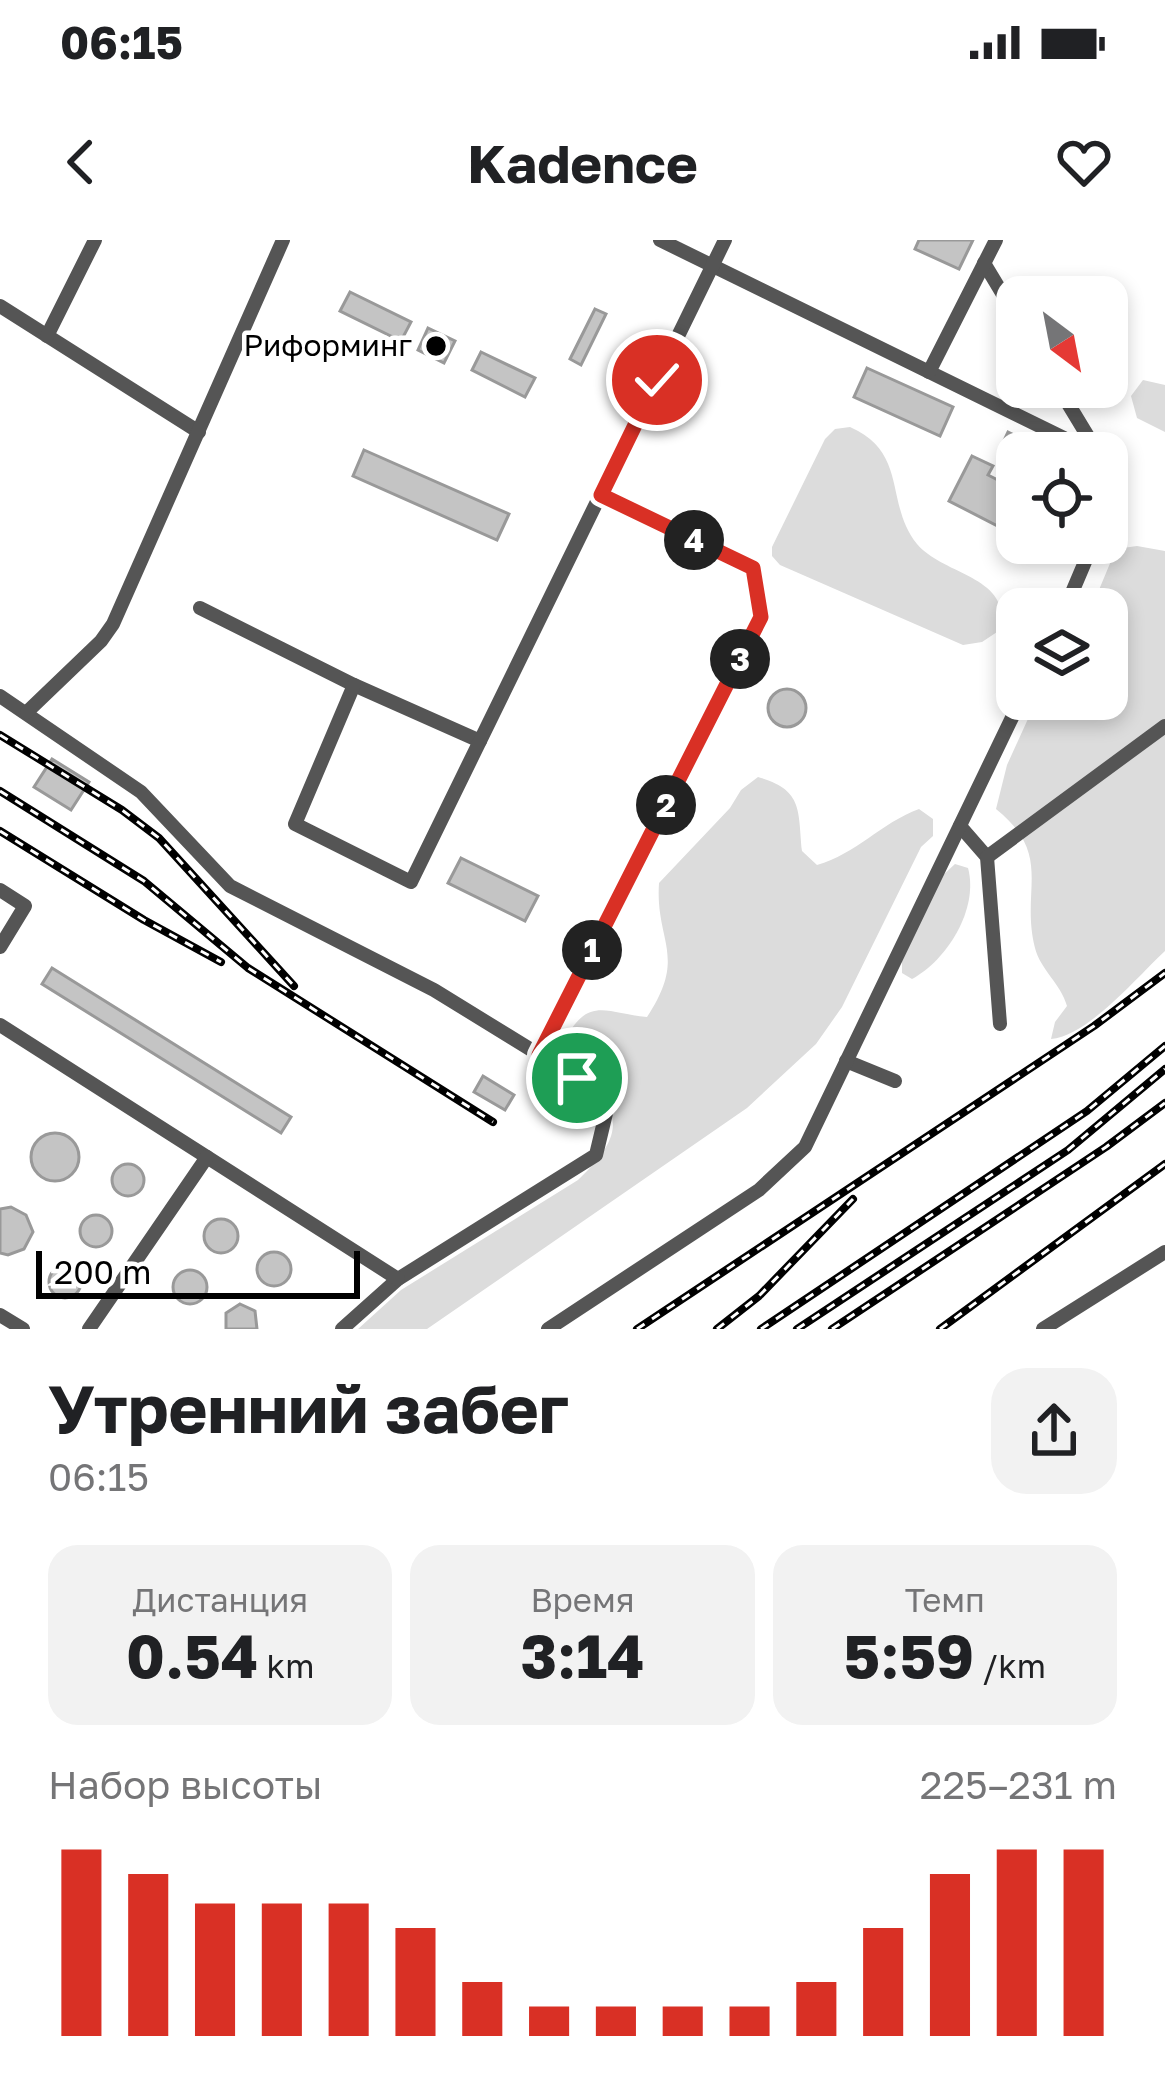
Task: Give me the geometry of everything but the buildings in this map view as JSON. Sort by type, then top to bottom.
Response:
[{"type":"lane","points":[[46,336],[95,240]]},
{"type":"lane","points":[[27,712],[113,624],[283,240]]},
{"type":"lane","points":[[660,240],[1050,432]]},
{"type":"lane","points":[[354,685],[295,824],[411,882],[725,240]]},
{"type":"lane","points":[[929,372],[996,240]]},
{"type":"lane","points":[[984,263],[996,283]]},
{"type":"lane","points":[[0,306],[200,432]]},
{"type":"lane","points":[[539,1055],[761,617],[753,568],[601,495]]},
{"type":"lane","points":[[200,608],[354,685],[480,740]]},
{"type":"lane","points":[[0,696],[141,793],[230,886],[434,990],[577,1078],[607,1109],[596,1155],[398,1279],[342,1329]]},
{"type":"lane","points":[[548,1329],[759,1190],[805,1147],[1012,720]]},
{"type":"lane","points":[[987,857],[1165,726]]},
{"type":"lane","points":[[960,826],[987,857],[1000,1024]]},
{"type":"lane","points":[[0,890],[25,906],[0,947]]},
{"type":"lane","points":[[0,1025],[398,1279]]},
{"type":"lane","points":[[847,1061],[895,1081]]},
{"type":"lane","points":[[89,1329],[207,1157]]},
{"type":"lane","points":[[1043,1329],[1165,1252]]},
{"type":"lane","points":[[0,1315],[23,1329]]},
{"type":"shaded area","points":[[1143,380],[1165,385],[1165,432],[1137,418],[1131,396]]},
{"type":"shaded area","points":[[850,427],[881,450],[907,528],[917,544],[987,587],[996,598],[996,633],[982,642],[963,645],[780,565],[772,556],[772,547],[825,439],[835,429]]},
{"type":"shaded area","points":[[1128,547],[1165,551],[1165,951],[1096,1017],[1051,1039],[1055,1022],[1067,1006],[1035,948],[1030,858],[1014,826],[996,809],[1007,765],[1027,720],[1128,720],[1128,588],[1100,588],[1110,564],[1128,564]]},
{"type":"shaded area","points":[[758,777],[791,795],[802,851],[817,865],[919,809],[933,819],[933,836],[921,847],[842,1007],[816,1044],[747,1108],[427,1329],[358,1329],[401,1290],[578,1180],[600,1157],[613,1121],[566,1038],[591,1012],[647,1017],[668,963],[659,883]]},
{"type":"shaded area","points":[[955,864],[968,868],[969,900],[964,916],[948,946],[912,979],[902,973],[902,961],[942,876]]},
{"type":"railway","points":[[0,735],[159,838],[294,986]]},
{"type":"railway","points":[[0,791],[144,881],[248,968],[493,1122]]},
{"type":"railway","points":[[0,831],[221,962]]},
{"type":"railway","points":[[637,1329],[1094,1026],[1165,973]]},
{"type":"railway","points":[[761,1329],[1087,1111],[1165,1046]]},
{"type":"railway","points":[[797,1329],[1068,1150],[1165,1069]]},
{"type":"railway","points":[[832,1329],[1165,1103]]},
{"type":"railway","points":[[940,1329],[1165,1164]]},
{"type":"railway","points":[[717,1329],[759,1296],[853,1199]]},
{"type":"place","name":"Риформинг","points":[[436,346]]},
{"type":"route","points":[[577,1078],[539,1055],[761,617],[753,568],[601,495],[657,380]]}]
